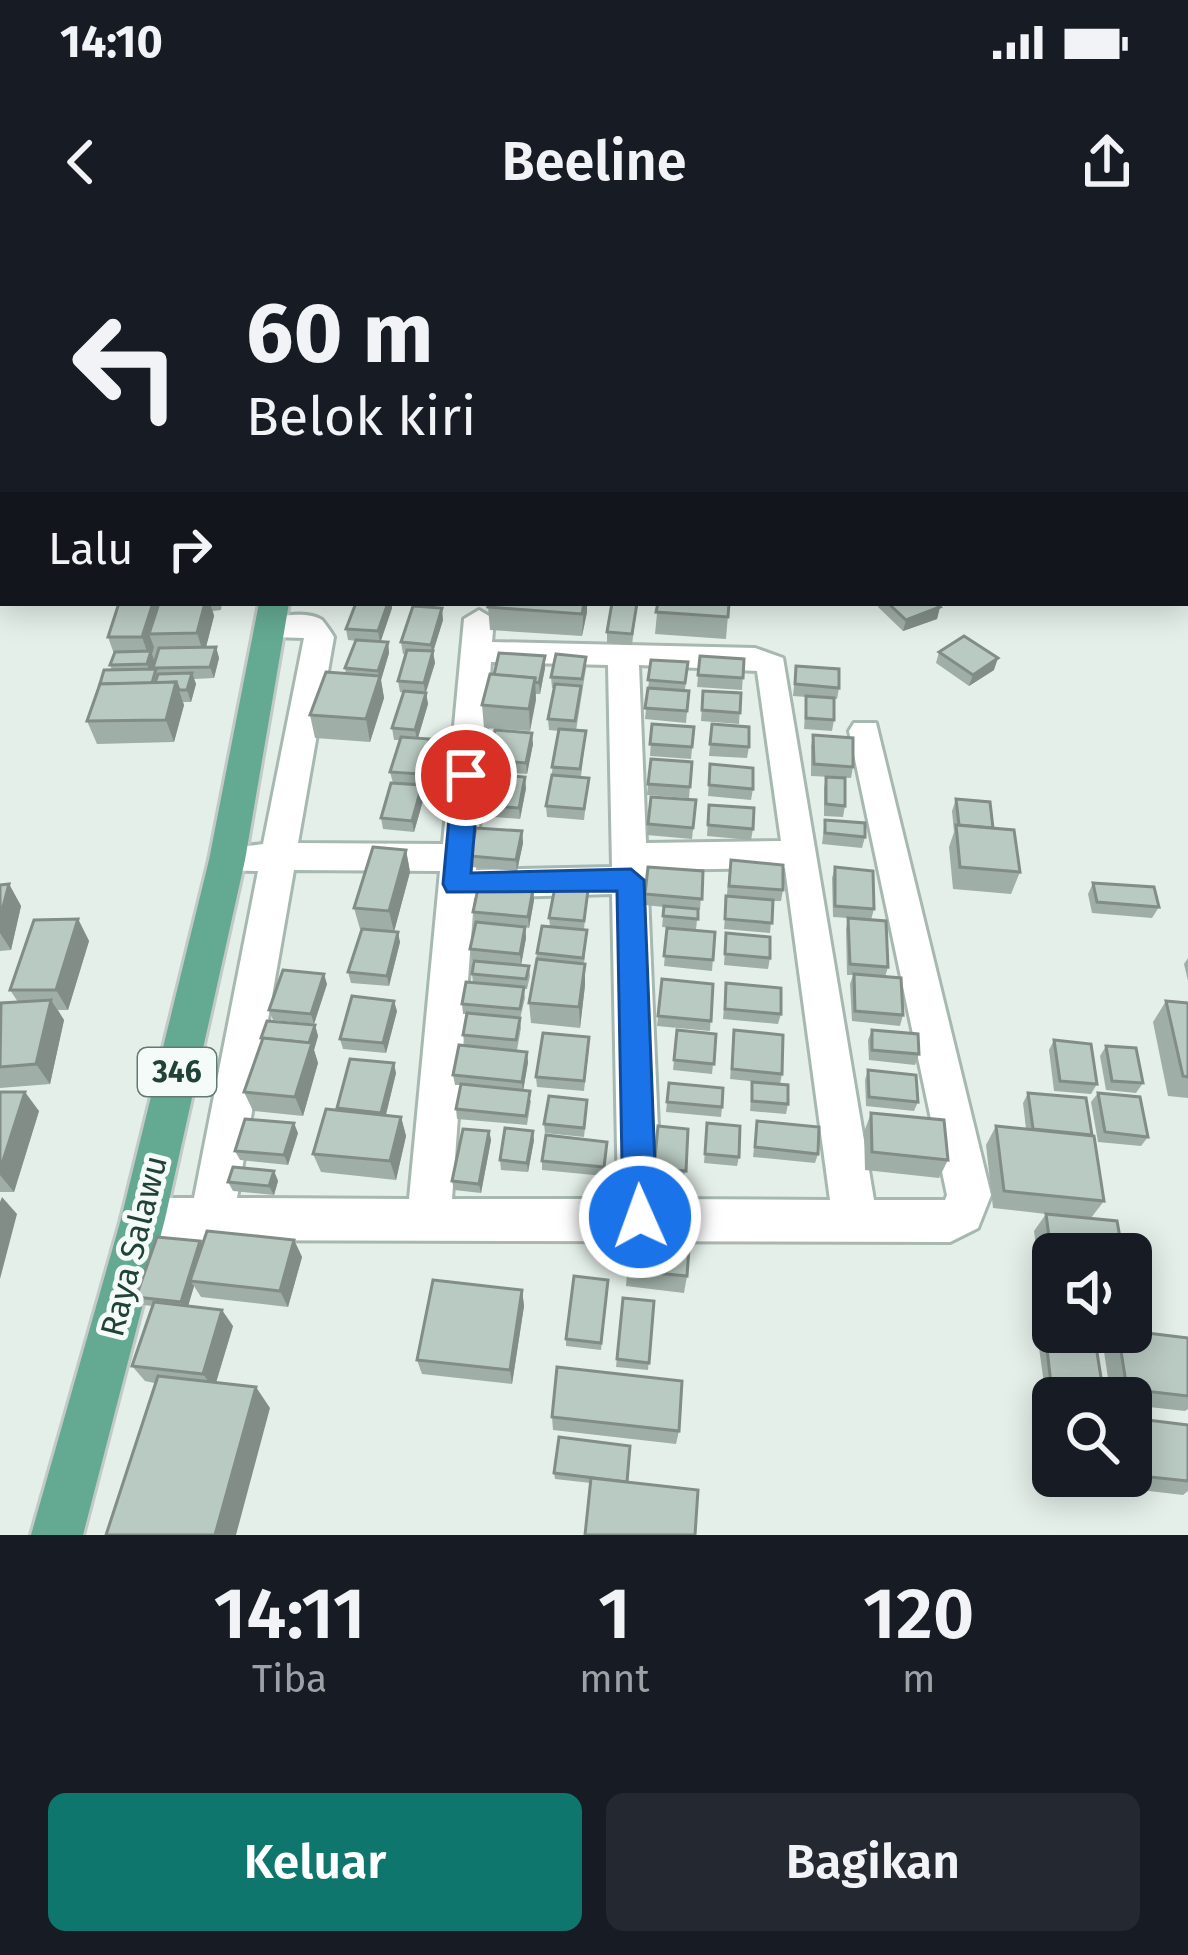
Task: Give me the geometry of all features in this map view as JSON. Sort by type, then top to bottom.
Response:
[{"type":"main road","name":"Raya Salawu","points":[[57,1535],[143,1219],[227,860],[272,615]]},
{"type":"street","points":[[212,1217],[319,637],[310,626],[272,615]]},
{"type":"street","points":[[429,1218],[478,635],[623,655],[754,658],[772,665],[855,1220]]},
{"type":"street","points":[[623,655],[640,1217]]},
{"type":"street","points":[[143,1219],[950,1221],[963,1213],[969,1195],[865,731]]},
{"type":"street","points":[[227,860],[280,856],[458,871],[630,868],[801,854]]},
{"type":"building","points":[[118,606],[152,606],[142,637],[108,637]]},
{"type":"building","points":[[158,606],[204,606],[197,633],[149,634]]},
{"type":"building","points":[[355,606],[387,606],[378,631],[346,629]]},
{"type":"building","points":[[413,606],[442,608],[431,645],[401,642]]},
{"type":"building","points":[[488,606],[583,606],[582,614]]},
{"type":"building","points":[[611,606],[637,606],[632,634],[607,632]]},
{"type":"building","points":[[657,606],[729,606],[728,617],[656,612]]},
{"type":"building","points":[[891,606],[940,607],[906,620]]},
{"type":"building","points":[[964,636],[998,658],[973,675],[939,652]]},
{"type":"building","points":[[356,640],[388,642],[378,671],[345,668]]},
{"type":"building","points":[[216,647],[210,667],[153,668],[159,648]]},
{"type":"building","points":[[407,650],[433,651],[424,683],[398,681]]},
{"type":"building","points":[[151,651],[147,664],[110,665],[115,652]]},
{"type":"building","points":[[499,653],[545,656],[539,683],[535,678],[494,675]]},
{"type":"building","points":[[556,654],[586,657],[582,679],[551,677]]},
{"type":"building","points":[[700,656],[744,659],[743,678],[698,675]]},
{"type":"building","points":[[651,660],[688,662],[685,683],[648,680]]},
{"type":"building","points":[[796,666],[839,669],[839,688],[795,684]]},
{"type":"building","points":[[156,669],[152,683],[99,687],[104,670]]},
{"type":"building","points":[[326,672],[380,676],[366,719],[310,715]]},
{"type":"building","points":[[192,673],[187,690],[179,690],[176,682],[155,683],[158,674]]},
{"type":"building","points":[[490,674],[535,678],[529,709],[482,705]]},
{"type":"building","points":[[176,682],[166,720],[87,721],[100,684]]},
{"type":"building","points":[[555,684],[581,686],[575,721],[548,719]]},
{"type":"building","points":[[648,688],[689,691],[687,711],[645,708]]},
{"type":"building","points":[[404,691],[426,693],[415,730],[392,728]]},
{"type":"building","points":[[703,691],[741,693],[740,713],[702,710]]},
{"type":"building","points":[[806,696],[834,698],[834,720],[806,718]]},
{"type":"building","points":[[652,724],[694,727],[692,747],[650,744]]},
{"type":"building","points":[[712,724],[749,727],[749,747],[710,744]]},
{"type":"building","points":[[559,729],[586,731],[580,769],[552,767]]},
{"type":"building","points":[[495,730],[532,733],[526,763],[488,760]]},
{"type":"building","points":[[813,735],[853,738],[853,767],[814,764]]},
{"type":"building","points":[[401,737],[430,739],[420,774],[390,772]]},
{"type":"building","points":[[651,759],[692,762],[690,787],[648,784]]},
{"type":"building","points":[[710,764],[753,768],[753,789],[709,785]]},
{"type":"building","points":[[487,774],[525,777],[519,808],[480,805]]},
{"type":"building","points":[[552,775],[589,778],[584,809],[546,806]]},
{"type":"building","points":[[826,777],[845,778],[845,806],[826,804]]},
{"type":"building","points":[[391,783],[422,785],[412,821],[381,818]]},
{"type":"building","points":[[651,797],[696,800],[693,828],[648,824]]},
{"type":"building","points":[[956,799],[990,802],[993,828],[959,825]]},
{"type":"building","points":[[709,805],[754,808],[753,829],[708,825]]},
{"type":"building","points":[[825,820],[865,823],[865,837],[825,833]]},
{"type":"building","points":[[956,825],[1014,830],[1020,872],[960,867]]},
{"type":"building","points":[[476,828],[522,831],[516,860],[470,856]]},
{"type":"building","points":[[373,847],[406,850],[389,911],[354,908]]},
{"type":"building","points":[[731,860],[783,865],[783,890],[729,886]]},
{"type":"building","points":[[648,867],[703,871],[702,899],[645,894]]},
{"type":"building","points":[[835,867],[873,871],[874,909],[835,906]]},
{"type":"building","points":[[1093,883],[1154,887],[1159,907],[1097,902]]},
{"type":"building","points":[[9,884],[0,918],[0,885]]},
{"type":"building","points":[[479,884],[533,889],[528,917],[473,912]]},
{"type":"building","points":[[555,887],[588,890],[584,921],[549,918]]},
{"type":"building","points":[[726,896],[773,900],[772,923],[725,919]]},
{"type":"building","points":[[664,906],[698,909],[698,919],[663,916]]},
{"type":"building","points":[[848,918],[886,921],[888,967],[850,964]]},
{"type":"building","points":[[78,919],[56,990],[10,990],[34,920]]},
{"type":"building","points":[[476,922],[525,927],[520,954],[470,949]]},
{"type":"building","points":[[542,926],[587,930],[583,958],[537,953]]},
{"type":"building","points":[[667,928],[715,932],[713,960],[664,956]]},
{"type":"building","points":[[362,929],[398,932],[387,976],[348,972]]},
{"type":"building","points":[[726,933],[770,937],[770,958],[725,954]]},
{"type":"building","points":[[537,959],[585,964],[579,1007],[529,1003]]},
{"type":"building","points":[[474,961],[529,966],[526,979],[472,974]]},
{"type":"building","points":[[283,970],[324,974],[311,1014],[269,1010]]},
{"type":"building","points":[[854,974],[901,978],[903,1015],[855,1011]]},
{"type":"building","points":[[662,979],[713,984],[711,1021],[658,1016]]},
{"type":"building","points":[[466,982],[524,987],[520,1009],[462,1004]]},
{"type":"building","points":[[726,983],[781,988],[781,1014],[725,1009]]},
{"type":"building","points":[[352,996],[394,1001],[383,1043],[340,1039]]},
{"type":"building","points":[[51,1000],[36,1064],[0,1067],[1,1003]]},
{"type":"building","points":[[1166,1001],[1188,1003],[1188,1077],[1183,1076]]},
{"type":"building","points":[[467,1013],[520,1018],[516,1040],[463,1035]]},
{"type":"building","points":[[267,1021],[315,1025],[309,1043],[261,1038]]},
{"type":"building","points":[[677,1030],[716,1034],[714,1064],[674,1060]]},
{"type":"building","points":[[734,1030],[783,1035],[782,1074],[732,1069]]},
{"type":"building","points":[[872,1030],[918,1034],[919,1054],[872,1050]]},
{"type":"building","points":[[543,1033],[589,1037],[584,1081],[536,1077]]},
{"type":"building","points":[[263,1038],[312,1043],[295,1097],[244,1092]]},
{"type":"building","points":[[1054,1040],[1091,1044],[1097,1084],[1060,1081]]},
{"type":"building","points":[[459,1045],[527,1052],[522,1082],[453,1075]]},
{"type":"building","points":[[1106,1046],[1136,1048],[1143,1083],[1112,1081]]},
{"type":"building","points":[[350,1059],[394,1063],[381,1113],[337,1108]]},
{"type":"building","points":[[868,1070],[916,1075],[918,1102],[869,1097]]},
{"type":"building","points":[[752,1082],[788,1085],[788,1104],[752,1101]]},
{"type":"building","points":[[669,1083],[723,1088],[722,1107],[667,1102]]},
{"type":"building","points":[[461,1084],[530,1091],[526,1116],[456,1109]]},
{"type":"building","points":[[0,1092],[25,1092],[0,1170]]},
{"type":"building","points":[[1028,1093],[1086,1098],[1092,1135],[1033,1129]]},
{"type":"building","points":[[1098,1093],[1140,1097],[1148,1137],[1105,1132]]},
{"type":"building","points":[[549,1096],[587,1100],[584,1128],[544,1124]]},
{"type":"building","points":[[326,1109],[401,1117],[390,1161],[313,1154]]},
{"type":"building","points":[[871,1113],[944,1120],[948,1160],[872,1152]]},
{"type":"building","points":[[245,1119],[294,1123],[284,1155],[235,1151]]},
{"type":"building","points":[[757,1121],[819,1127],[818,1154],[755,1147]]},
{"type":"building","points":[[707,1123],[740,1126],[739,1157],[705,1154]]},
{"type":"building","points":[[658,1126],[688,1129],[686,1171],[654,1168]]},
{"type":"building","points":[[996,1126],[1094,1136],[1104,1201],[1004,1191]]},
{"type":"building","points":[[505,1128],[533,1131],[527,1163],[500,1160]]},
{"type":"building","points":[[463,1129],[489,1131],[479,1184],[452,1181]]},
{"type":"building","points":[[546,1135],[607,1142],[604,1167],[542,1161]]},
{"type":"building","points":[[233,1167],[274,1171],[269,1186],[228,1182]]},
{"type":"building","points":[[632,1214],[691,1220],[687,1276],[626,1270]]},
{"type":"building","points":[[1046,1214],[1117,1221],[1119,1233],[1049,1233]]},
{"type":"building","points":[[207,1231],[294,1240],[280,1291],[190,1281]]},
{"type":"building","points":[[157,1237],[200,1241],[181,1302],[136,1297]]},
{"type":"building","points":[[574,1276],[608,1280],[601,1343],[566,1339]]},
{"type":"building","points":[[433,1280],[522,1290],[510,1370],[417,1360]]},
{"type":"building","points":[[623,1298],[654,1301],[649,1363],[617,1359]]},
{"type":"building","points":[[154,1302],[222,1310],[203,1374],[132,1366]]},
{"type":"building","points":[[1152,1334],[1188,1338],[1188,1396],[1152,1392],[1152,1377],[1125,1377],[1121,1353],[1152,1353]]},
{"type":"building","points":[[1047,1353],[1097,1353],[1101,1377],[1050,1377]]},
{"type":"building","points":[[557,1367],[682,1381],[679,1431],[552,1417]]},
{"type":"building","points":[[158,1376],[256,1387],[215,1535],[106,1535]]},
{"type":"building","points":[[1152,1421],[1188,1425],[1188,1481],[1152,1477]]},
{"type":"building","points":[[559,1437],[630,1446],[627,1482],[554,1473]]},
{"type":"building","points":[[591,1478],[698,1490],[695,1535],[585,1535]]},
{"type":"route","points":[[466,775],[457,884],[631,880],[640,1217]]}]
